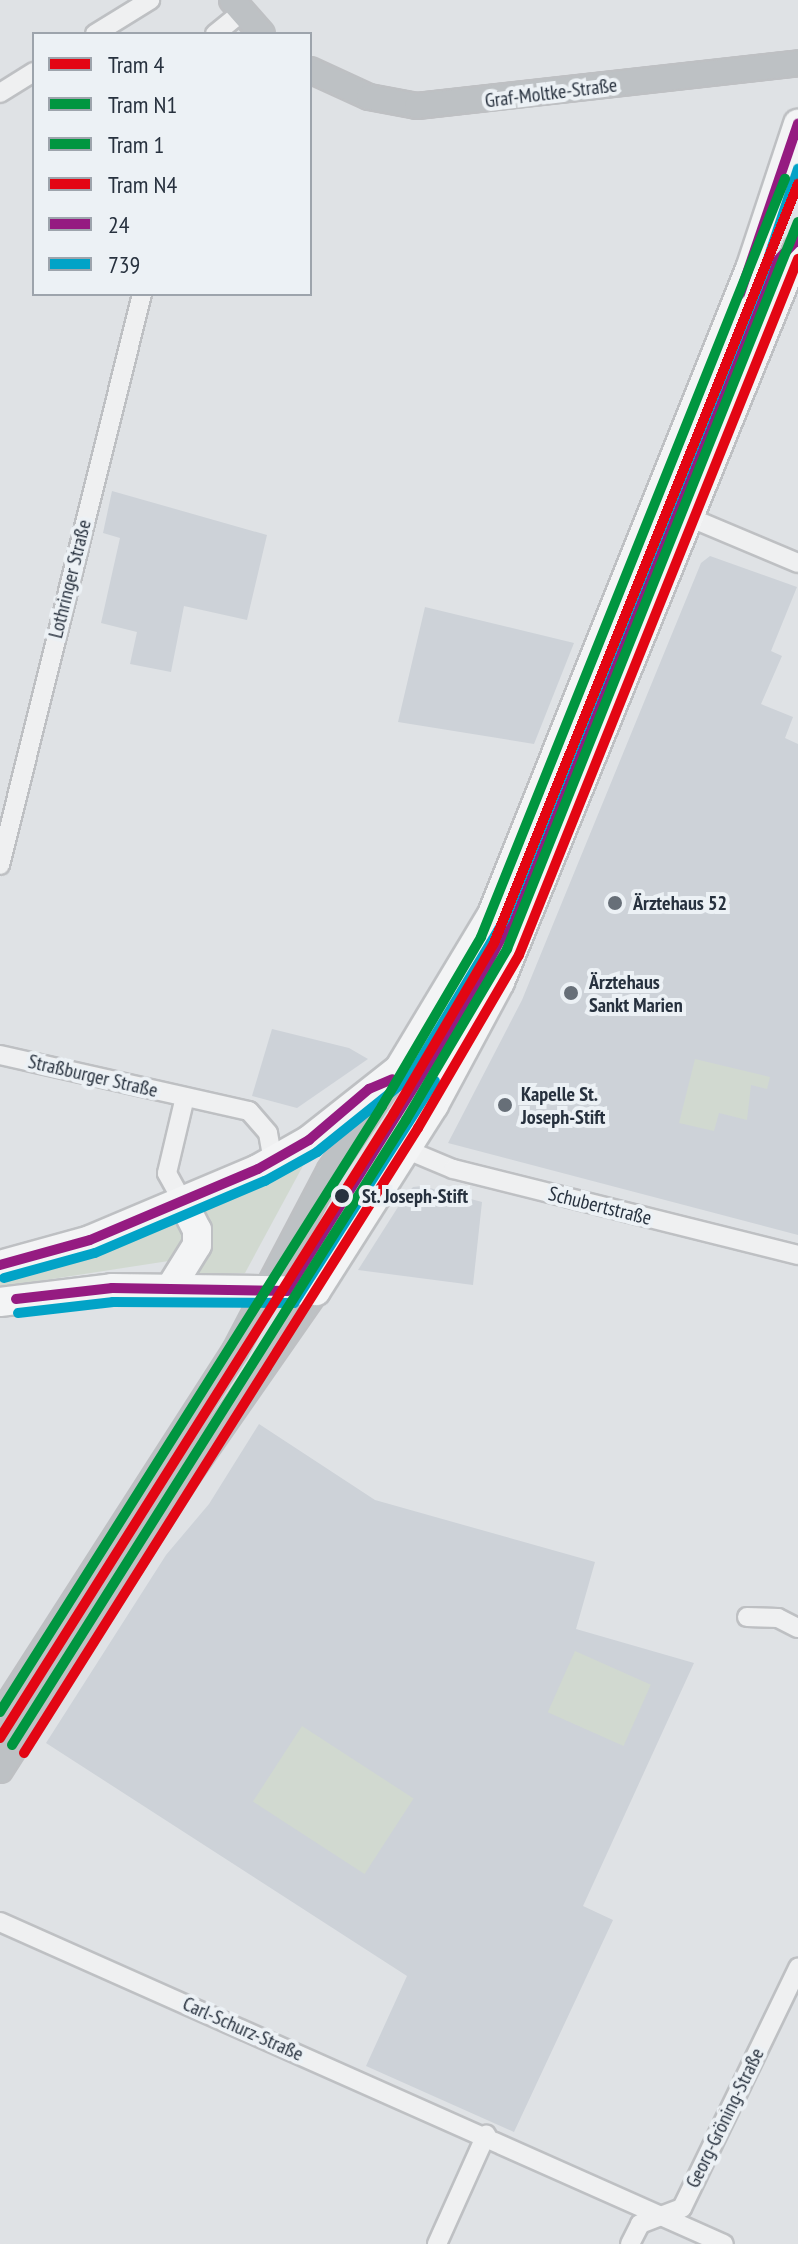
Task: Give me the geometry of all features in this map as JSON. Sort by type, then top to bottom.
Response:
[{"type":"main road","points":[[236,7],[260,32]]},
{"type":"main road","name":"Graf-Moltke-Straße","points":[[312,71],[369,97],[417,106],[798,63]]},
{"type":"main road","points":[[0,1717],[235,1351],[330,1170],[392,1079],[492,914],[750,269],[798,124]]},
{"type":"main road","points":[[0,1770],[188,1475],[316,1291],[405,1149],[500,982],[798,249]]},
{"type":"main road","points":[[0,1265],[90,1240],[184,1204],[309,1140],[369,1089],[392,1079]]},
{"type":"main road","points":[[171,1287],[197,1245],[197,1230],[184,1204]]},
{"type":"main road","points":[[0,1302],[83,1290],[171,1287],[316,1291]]},
{"type":"street","points":[[98,32],[150,0]]},
{"type":"street","points":[[217,32],[236,7]]},
{"type":"street","points":[[0,93],[32,73]]},
{"type":"street","name":"Lothringer Straße","points":[[0,865],[141,296]]},
{"type":"street","points":[[691,518],[798,563]]},
{"type":"street","points":[[0,781],[19,785]]},
{"type":"street","name":"Straßburger Straße","points":[[0,1055],[249,1111],[268,1133],[273,1161]]},
{"type":"street","name":"Straßburger Straße","points":[[184,1204],[167,1173],[185,1097]]},
{"type":"street","name":"Schubertstraße","points":[[405,1149],[453,1169],[798,1255]]},
{"type":"street","points":[[747,1617],[778,1618],[798,1628]]},
{"type":"street","name":"Carl-Schurz-Straße","points":[[0,1922],[486,2135],[724,2244]]},
{"type":"street","name":"Georg-Gröning-Straße","points":[[630,2244],[640,2224],[682,2208],[798,1968]]},
{"type":"street","points":[[437,2244],[486,2135]]},
{"type":"shaded area","points":[[112,491],[267,535],[247,620],[184,606],[171,672],[130,664],[137,632],[101,623],[120,538],[103,533]]},
{"type":"shaded area","name":"St. Joseph-Stift","points":[[710,556],[797,587],[771,651],[782,656],[761,704],[793,717],[785,738],[798,744],[798,1235],[448,1143],[522,1000],[701,563]]},
{"type":"shaded area","points":[[425,607],[574,643],[534,744],[398,722]]},
{"type":"shaded area","points":[[272,1029],[349,1048],[368,1059],[297,1108],[252,1096]]},
{"type":"shaded area","points":[[695,1059],[770,1077],[767,1089],[751,1085],[747,1120],[719,1113],[714,1131],[679,1123]]},
{"type":"shaded area","points":[[311,1151],[245,1273],[189,1274],[200,1211]]},
{"type":"shaded area","points":[[422,1186],[482,1202],[473,1285],[358,1270],[405,1196],[413,1187]]},
{"type":"shaded area","points":[[170,1223],[181,1226],[186,1242],[175,1260],[0,1287],[0,1276],[85,1255]]},
{"type":"shaded area","points":[[259,1424],[375,1500],[595,1562],[576,1629],[694,1663],[583,1906],[613,1920],[514,2132],[366,2066],[407,1976],[46,1743],[166,1555],[209,1504]]},
{"type":"shaded area","points":[[575,1651],[651,1685],[624,1746],[548,1712]]},
{"type":"shaded area","points":[[302,1726],[414,1798],[365,1874],[253,1801]]},
{"type":"tram line","name":"1","points":[[0,1712],[382,1106],[481,937],[785,179]]},
{"type":"tram line","name":"4","points":[[0,1738],[394,1113],[494,943],[798,184]]},
{"type":"tram line","name":"N1","points":[[12,1745],[406,1120],[507,949],[798,222]]},
{"type":"tram line","name":"N4","points":[[24,1753],[418,1128],[519,955],[798,259]]},
{"type":"transit line","name":"24","points":[[740,294],[798,124]]},
{"type":"transit line","name":"739","points":[[4,1278],[95,1253],[265,1181],[317,1152],[410,1077],[505,919],[763,274],[798,169]]},
{"type":"transit line","name":"24","points":[[287,1291],[469,999],[506,929],[773,265],[798,239]]},
{"type":"transit line","name":"24","points":[[0,1265],[90,1240],[258,1169],[309,1140],[369,1089],[392,1079]]},
{"type":"transit line","name":"739","points":[[18,1313],[113,1302],[294,1303],[435,1081]]},
{"type":"transit line","name":"24","points":[[16,1299],[112,1288],[287,1291]]},
{"type":"place","name":"Ärztehaus 52","points":[[615,903]]},
{"type":"place","name":"Ärztehaus Sankt Marien","points":[[571,993]]},
{"type":"place","name":"Kapelle St. Joseph-Stift","points":[[505,1105]]},
{"type":"place","name":"St. Joseph-Stift","points":[[342,1196]]}]
